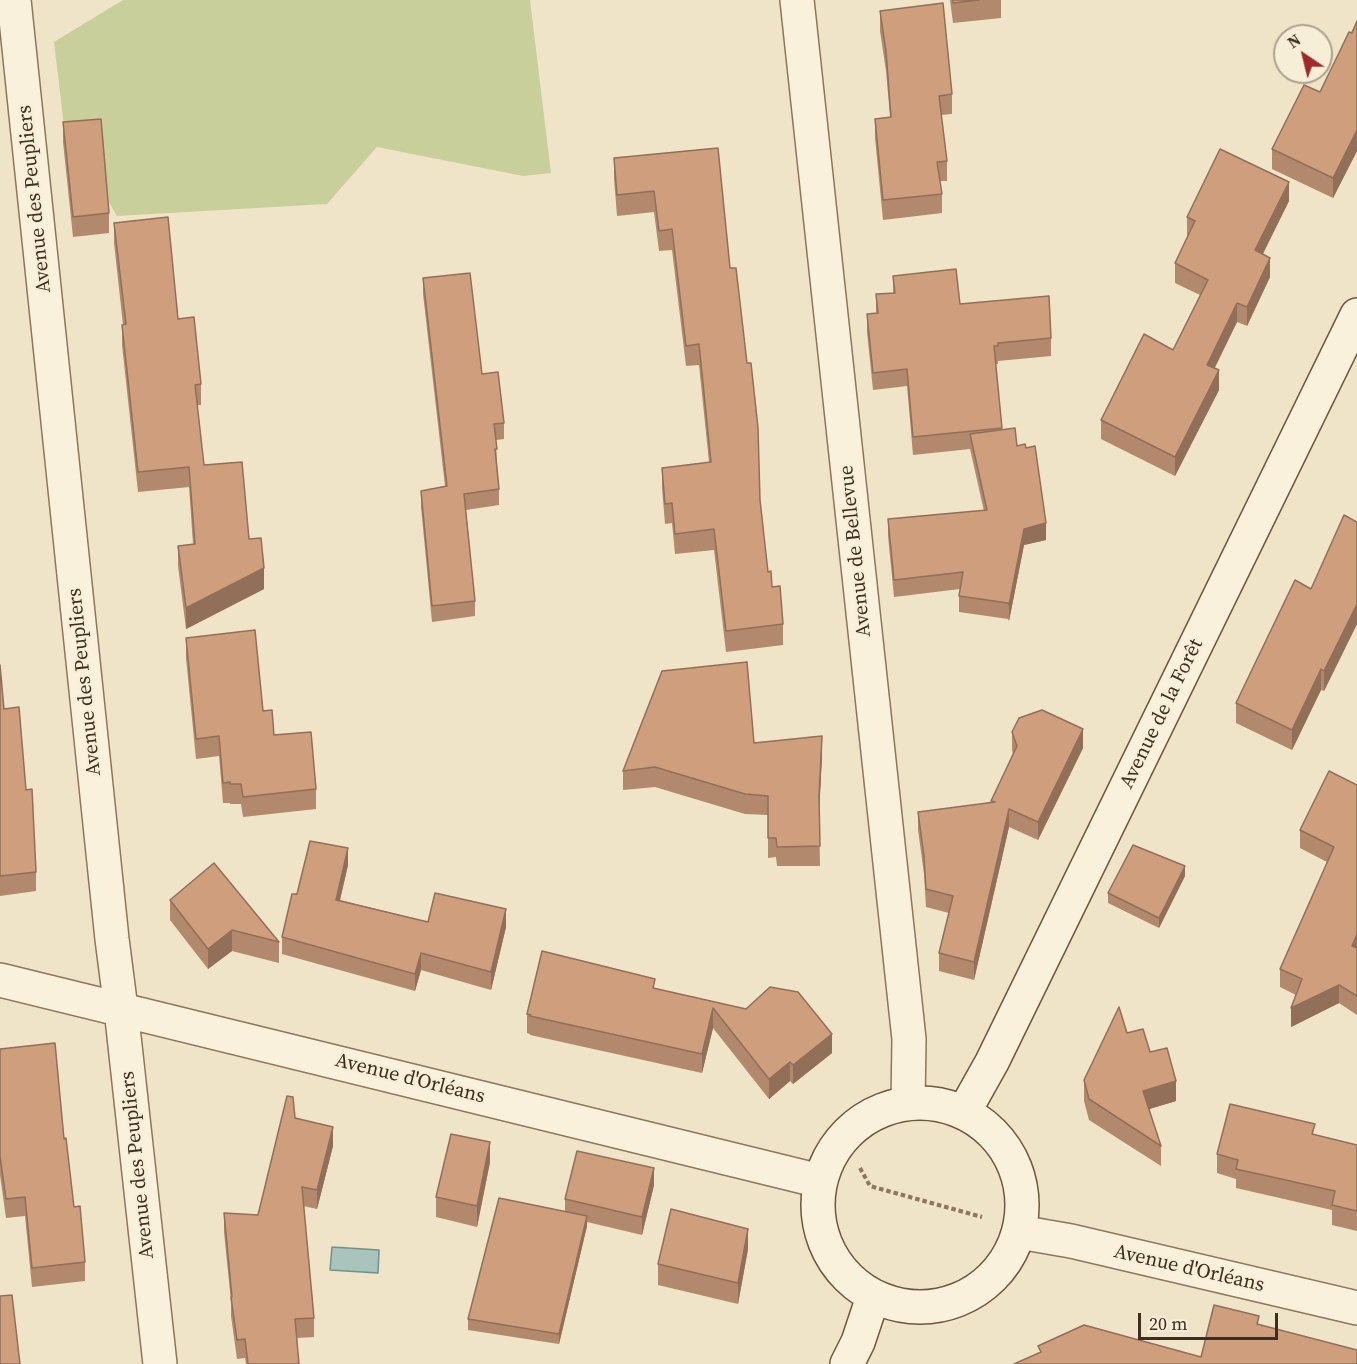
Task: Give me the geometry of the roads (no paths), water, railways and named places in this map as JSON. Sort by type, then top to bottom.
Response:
[{"type":"street","name":"Avenue des Peupliers","points":[[14,0],[110,927],[122,1009],[160,1364]]},
{"type":"street","name":"Avenue de Bellevue","points":[[796,0],[909,1039],[908,1103]]},
{"type":"street","name":"Avenue de la Forêt","points":[[964,1112],[992,1062],[1357,315]]},
{"type":"street","name":"Avenue d'Orléans","points":[[0,980],[820,1181]]},
{"type":"street","points":[[908,1103],[937,1104],[964,1112],[988,1128],[1007,1149],[1016,1165],[1023,1186],[1020,1232],[1007,1259],[987,1283],[962,1299],[932,1307],[922,1307],[902,1306],[873,1297],[845,1276],[827,1248],[818,1215],[820,1181],[829,1157],[849,1147],[862,1121],[884,1109],[908,1103]]},
{"type":"street","name":"Avenue d'Orléans","points":[[1020,1232],[1071,1241],[1357,1308]]},
{"type":"street","points":[[848,1364],[873,1297]]},
{"type":"water","points":[[332,1247],[379,1250],[378,1273],[330,1270]]}]
